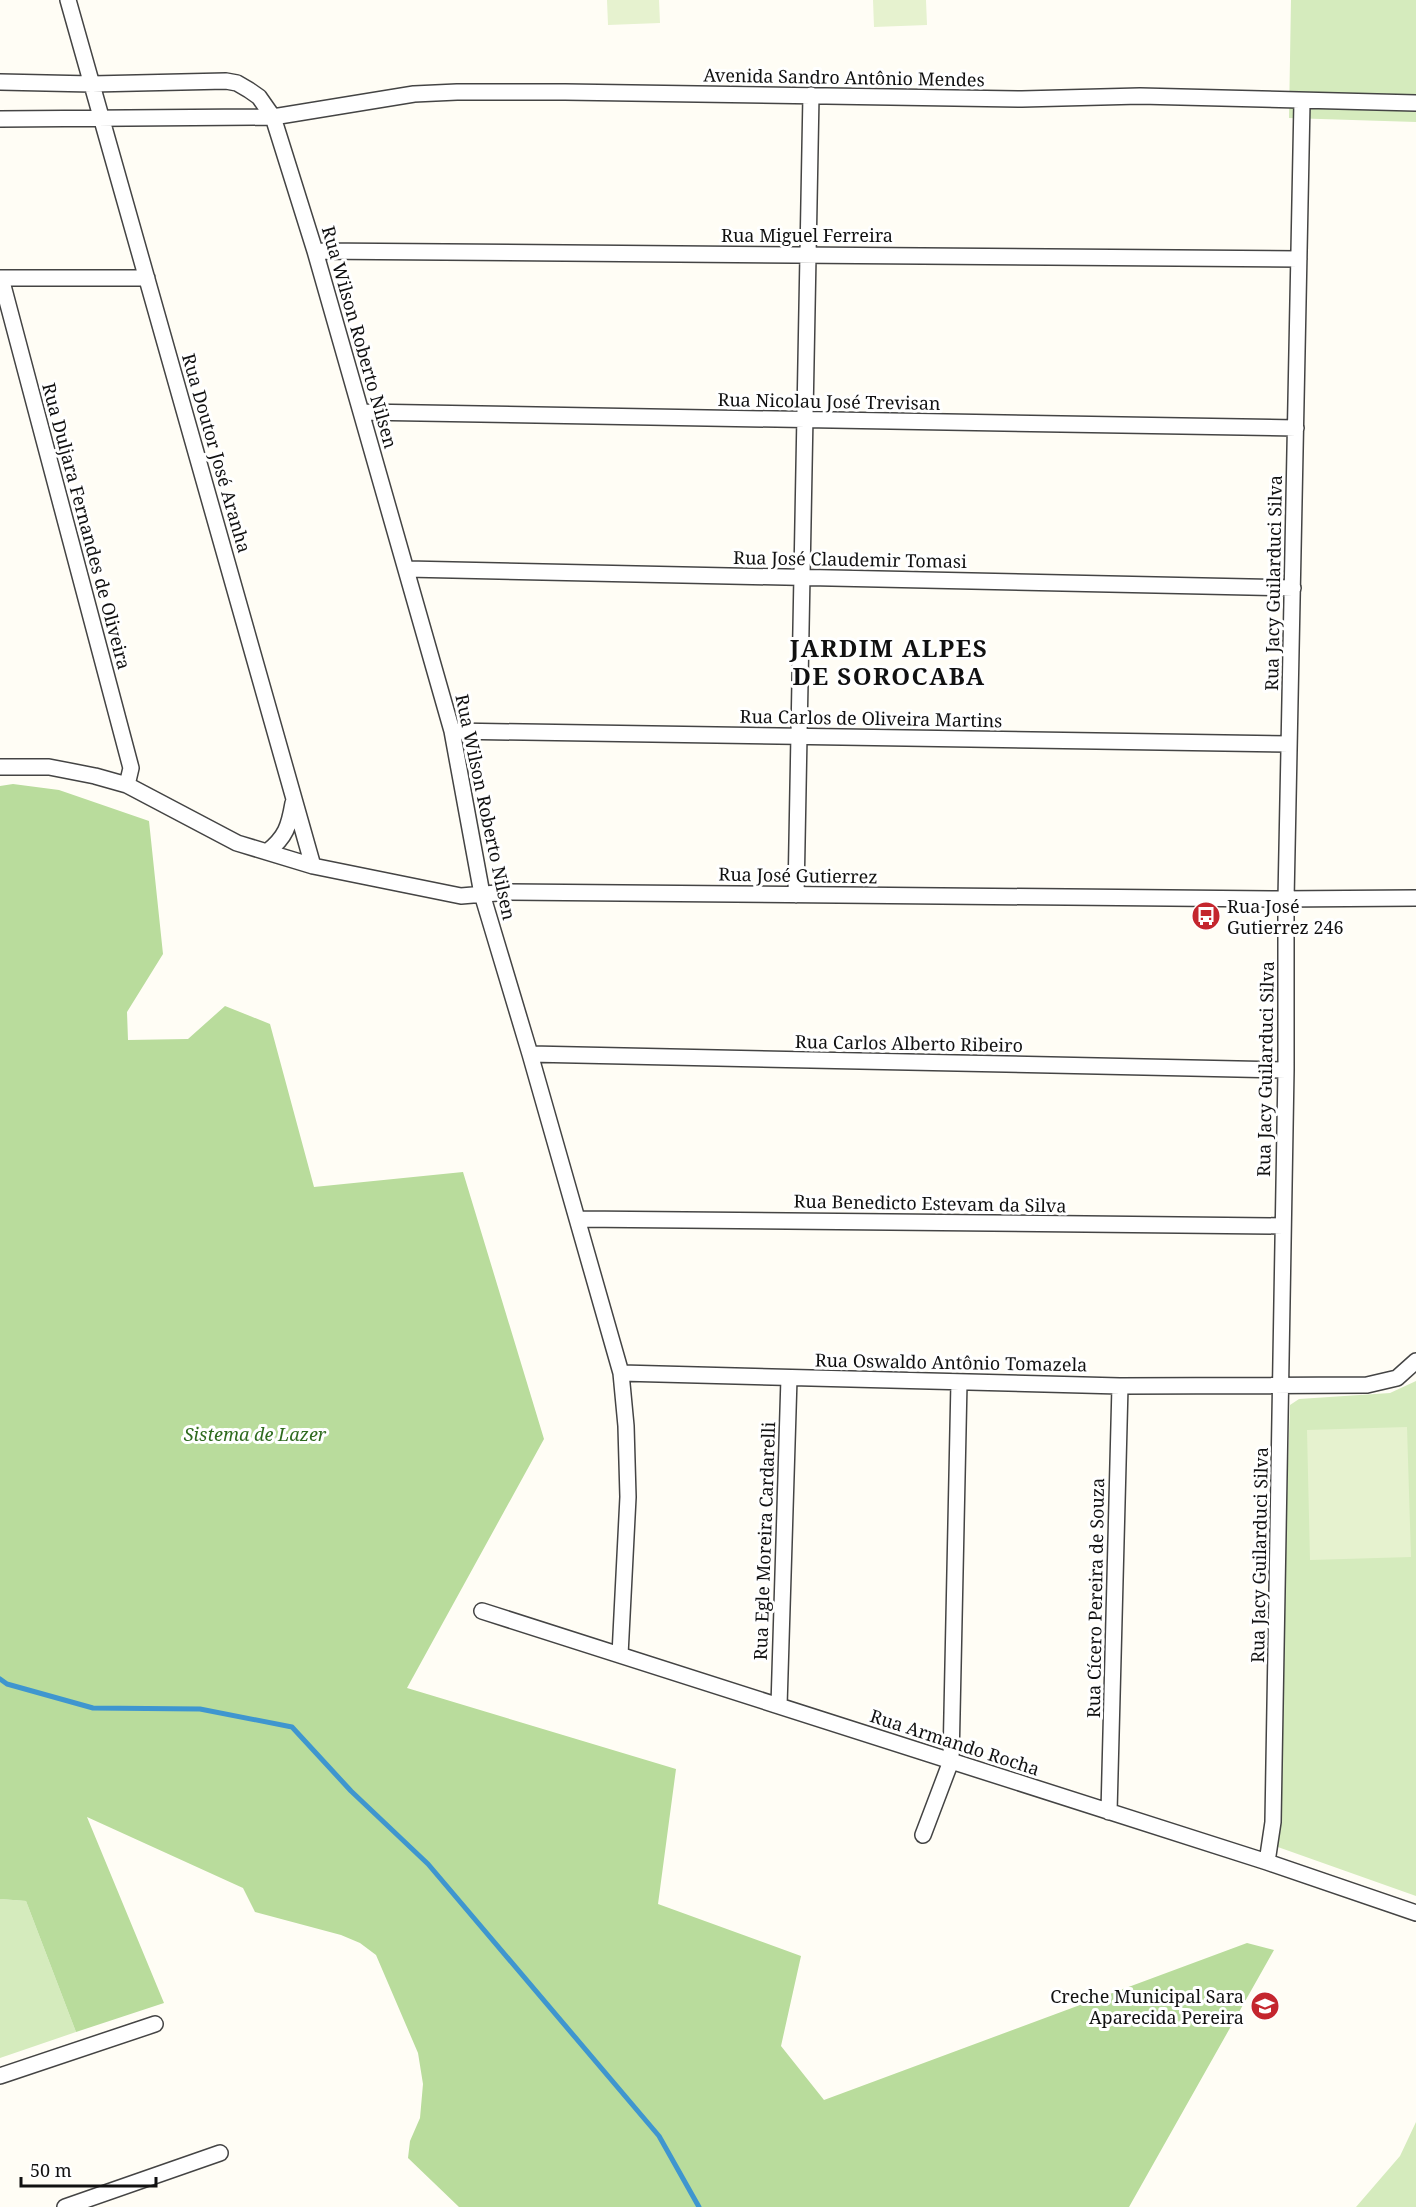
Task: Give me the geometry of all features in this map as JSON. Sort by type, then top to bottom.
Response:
[{"type":"street","points":[[68,0],[102,120]]},
{"type":"street","points":[[0,82],[92,84],[226,81],[237,83],[259,97],[273,117]]},
{"type":"street","points":[[239,118],[246,113],[251,104],[249,90]]},
{"type":"street","name":"Avenida Sandro Antônio Mendes","points":[[0,119],[273,117],[414,94],[446,93],[565,92],[1022,99],[1140,96],[1302,102],[1416,103]]},
{"type":"street","points":[[796,895],[811,95]]},
{"type":"street","name":"Rua Jacy Guilarduci Silva","points":[[1267,1862],[1274,1822],[1287,1070],[1286,899],[1302,102]]},
{"type":"street","name":"Rua Wilson Roberto Nilsen","points":[[273,117],[315,250],[452,731],[482,894],[621,1373],[626,1426],[628,1497],[620,1655]]},
{"type":"street","name":"Rua Doutor José Aranha","points":[[102,120],[313,866]]},
{"type":"street","name":"Rua Miguel Ferreira","points":[[315,250],[1299,259]]},
{"type":"street","points":[[0,278],[147,278]]},
{"type":"street","name":"Rua Duljara Fernandes de Oliveira","points":[[0,278],[132,768],[127,785]]},
{"type":"street","name":"Rua Nicolau José Trevisan","points":[[362,412],[1296,428]]},
{"type":"street","name":"Rua José Claudemir Tomasi","points":[[407,569],[1293,588]]},
{"type":"street","name":"Rua Carlos de Oliveira Martins","points":[[452,731],[1289,744]]},
{"type":"street","name":"Rua José Gutierrez","points":[[0,767],[49,767],[127,785],[237,843],[313,866],[461,896],[509,892],[1286,899],[1416,898]]},
{"type":"street","name":"Rua Doutor José Aranha","points":[[267,852],[281,841],[290,824],[294,797]]},
{"type":"street","name":"Rua Carlos Alberto Ribeiro","points":[[530,1054],[1287,1070]]},
{"type":"street","name":"Rua Benedicto Estevam da Silva","points":[[578,1219],[1283,1226]]},
{"type":"street","name":"Rua Oswaldo Antônio Tomazela","points":[[621,1373],[1119,1386],[1366,1385],[1397,1378],[1416,1361]]},
{"type":"street","name":"Rua Egle Moreira Cardarelli","points":[[779,1706],[789,1378]]},
{"type":"street","points":[[923,1835],[951,1761],[959,1382]]},
{"type":"street","name":"Rua Cícero Pereira de Souza","points":[[1109,1812],[1119,1386]]},
{"type":"street","name":"Rua Armando Rocha","points":[[482,1611],[1237,1852],[1416,1913]]},
{"type":"street","points":[[1237,1852],[1250,1851],[1258,1847],[1274,1822]]},
{"type":"street","points":[[0,2076],[155,2024]]},
{"type":"street","points":[[65,2207],[220,2153]]},
{"type":"green space","points":[[607,0],[659,0],[660,23],[608,25]]},
{"type":"green space","points":[[873,0],[926,0],[927,25],[874,27]]},
{"type":"green space","points":[[1291,0],[1416,0],[1416,122],[1289,118]]},
{"type":"green space","name":"Sistema de Lazer","points":[[13,784],[59,790],[149,821],[163,954],[127,1012],[128,1040],[188,1039],[225,1006],[270,1024],[314,1187],[463,1172],[544,1439],[407,1688],[676,1769],[658,1904],[801,1956],[781,2046],[824,2100],[1247,1943],[1274,1950],[1129,2207],[459,2207],[408,2158],[410,2141],[420,2118],[423,2084],[418,2053],[376,1955],[360,1943],[341,1935],[255,1912],[243,1888],[87,1817],[164,2003],[76,2032],[26,1901],[0,1899],[0,786]]},
{"type":"green space","points":[[1416,1381],[1416,1896],[1275,1846],[1290,1405],[1299,1399],[1390,1393]]},
{"type":"green space","points":[[1407,1427],[1411,1557],[1310,1560],[1307,1430]]},
{"type":"green space","points":[[0,1899],[26,1901],[76,2032],[0,2058]]},
{"type":"green space","points":[[1416,2122],[1416,2207],[1356,2207],[1400,2156]]},
{"type":"waterway","points":[[0,1679],[7,1684],[93,1708],[200,1709],[292,1727],[351,1791],[428,1864],[659,2136],[699,2207]]},
{"type":"place","name":"Rua José Gutierrez 246","points":[[1206,916]]},
{"type":"place","name":"Creche Municipal Sara Aparecida Pereira","points":[[1265,2006]]},
{"type":"district","name":"JARDIM ALPES DE SOROCABA","points":[[889,661]]}]
